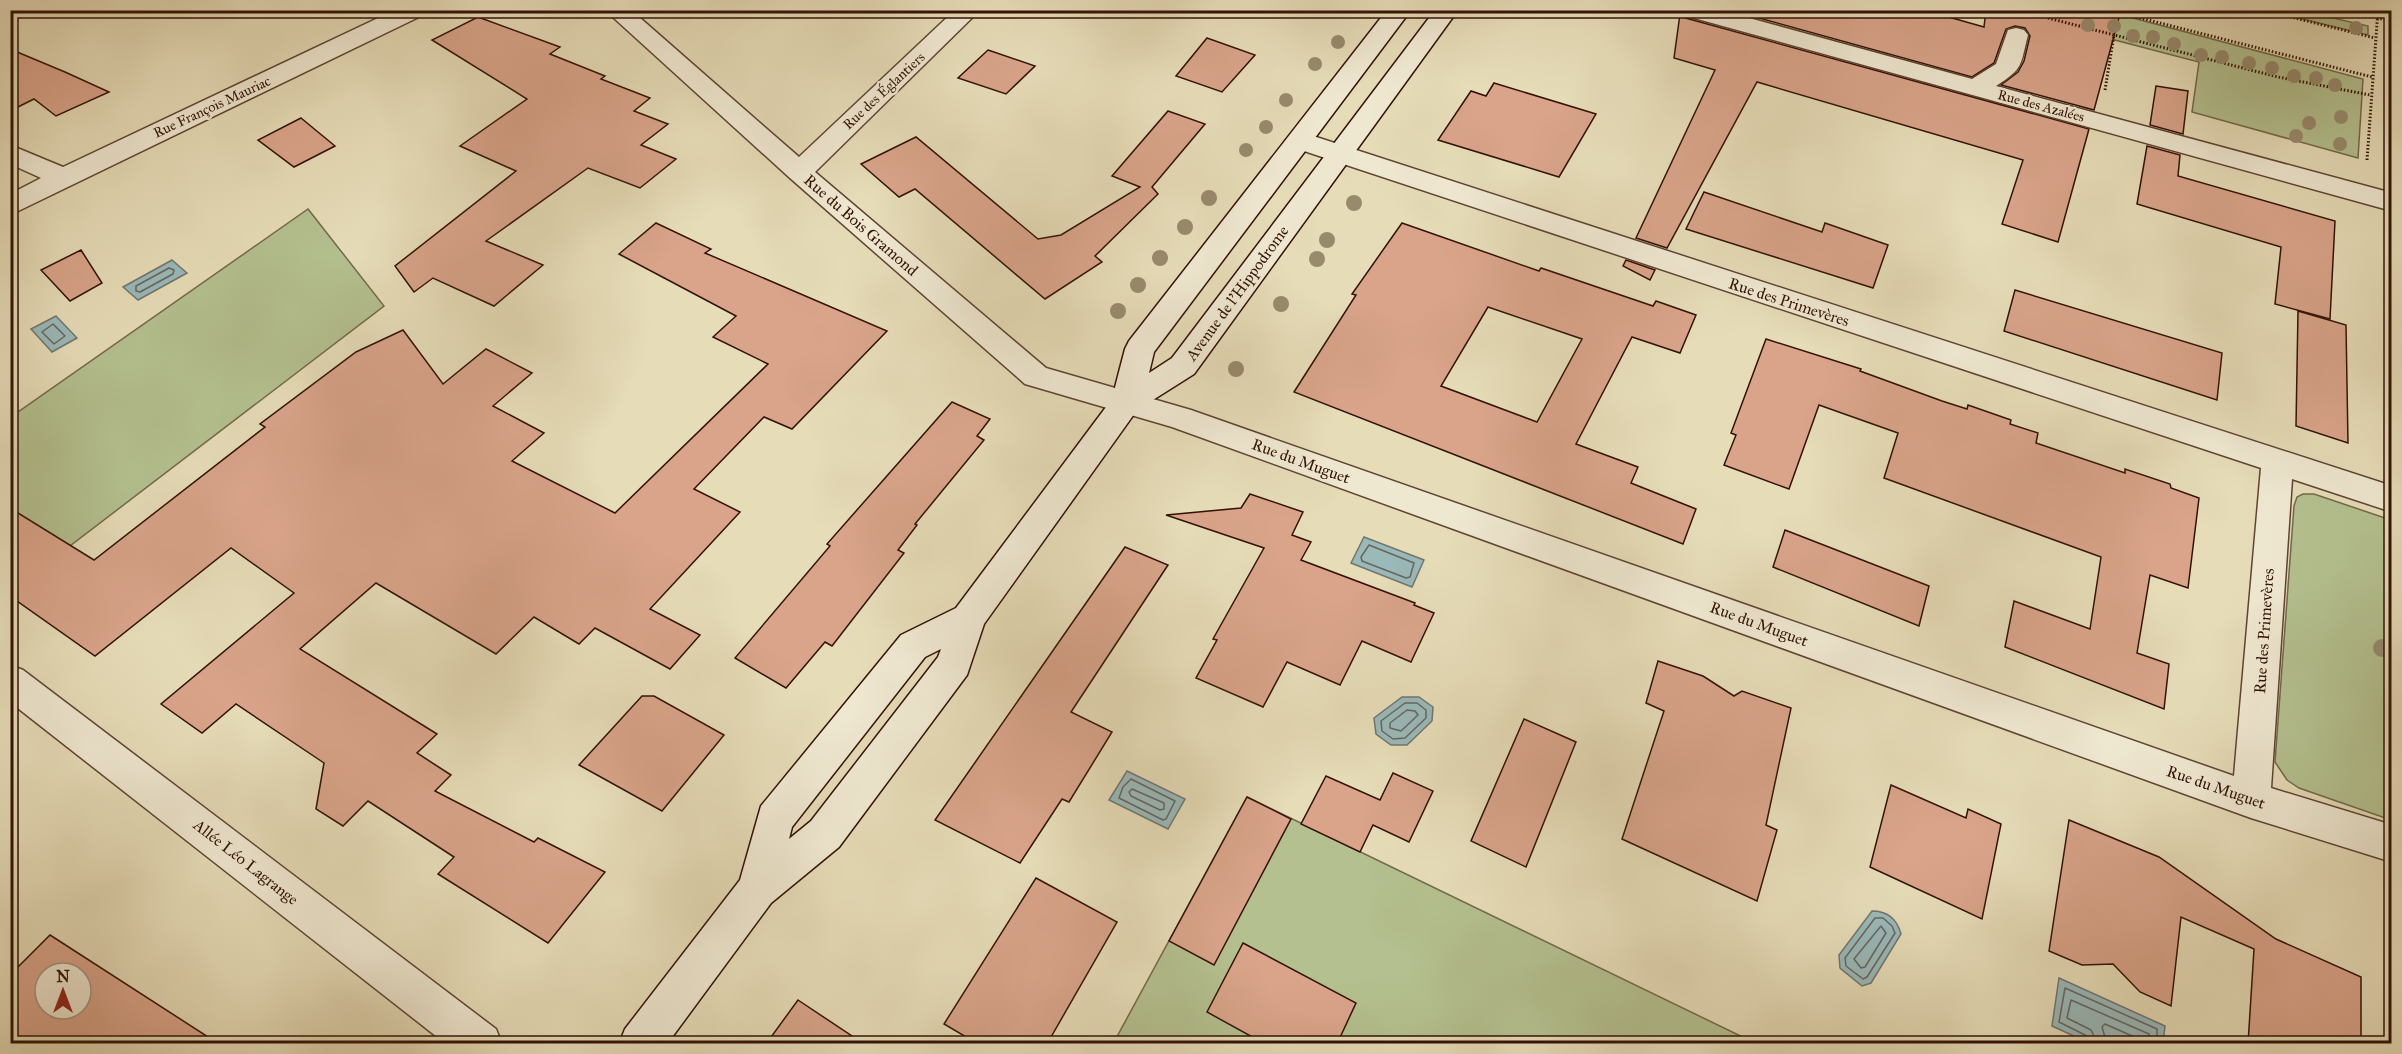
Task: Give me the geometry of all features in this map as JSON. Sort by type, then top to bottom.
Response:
[{"type":"street","name":"Rue François Mauriac","points":[[10,206],[63,178],[415,10]]},
{"type":"street","name":"Rue du Bois Gramond","points":[[616,10],[799,172],[1036,376],[1126,402]]},
{"type":"street","name":"Rue des Églantiers","points":[[799,172],[969,10]]},
{"type":"street","points":[[640,1044],[757,889],[825,834],[954,664],[968,618],[1126,402],[1140,349],[1302,141],[1400,10]]},
{"type":"street","name":"Avenue de l'Hippodrome","points":[[1126,402],[1183,366],[1447,10]]},
{"type":"street","name":"Rue des Azalées","points":[[1691,10],[1788,27],[1975,88],[2391,202]]},
{"type":"street","points":[[1975,88],[2007,68],[2016,35]]},
{"type":"street","name":"Rue des Primevères","points":[[1302,141],[2391,499]]},
{"type":"street","points":[[10,153],[63,178]]},
{"type":"street","name":"Rue du Muguet","points":[[1126,402],[1180,417],[2251,800],[2391,844]]},
{"type":"street","name":"Rue des Primevères","points":[[2251,800],[2277,462]]},
{"type":"street","points":[[757,889],[775,819],[913,646],[968,618]]},
{"type":"street","name":"Allée Léo Lagrange","points":[[10,681],[481,1044]]},
{"type":"path","points":[[2109,10],[2372,77]]},
{"type":"path","points":[[2263,10],[2375,38]]},
{"type":"path","points":[[2367,164],[2370,95],[2378,10]]},
{"type":"path","points":[[2047,17],[2278,77],[2370,95]]},
{"type":"path","points":[[2377,18],[2391,21]]},
{"type":"path","points":[[2104,91],[2114,35]]},
{"type":"path","points":[[2098,90],[2115,94]]},
{"type":"green space","points":[[2269,11],[2303,11],[2368,26],[2368,35]]},
{"type":"green space","points":[[2114,13],[2363,79],[2358,158],[2192,112],[2199,62],[2023,16]]},
{"type":"green space","points":[[308,209],[384,306],[11,591],[11,417]]},
{"type":"green space","points":[[2303,494],[2314,494],[2391,520],[2391,820],[2299,788],[2287,780],[2275,762],[2294,506],[2297,497]]},
{"type":"green space","points":[[1247,797],[1755,1043],[1113,1044]]},
{"type":"water","points":[[172,260],[187,273],[138,300],[123,287]]},
{"type":"water","points":[[56,316],[77,338],[52,352],[31,329]]},
{"type":"water","points":[[1364,537],[1424,560],[1412,587],[1351,563]]},
{"type":"water","points":[[1402,697],[1419,697],[1433,707],[1432,721],[1407,745],[1391,745],[1376,734],[1374,718]]},
{"type":"water","points":[[1127,771],[1185,799],[1168,829],[1109,800]]},
{"type":"water","points":[[1872,911],[1883,912],[1891,917],[1901,934],[1871,983],[1862,986],[1840,968],[1839,955]]},
{"type":"water","points":[[2059,978],[2165,1026],[2163,1043],[2089,1043],[2052,1026]]},
{"type":"building","points":[[1730,10],[1924,10],[1984,27],[1986,10],[2121,10],[2094,110],[2001,85],[2018,72],[2024,61],[2030,36],[2025,28],[2015,26],[2006,29],[1994,63],[1972,77]]},
{"type":"building","points":[[1680,14],[1682,17],[2089,129],[2058,242],[2002,224],[2023,160],[1757,82],[1667,248],[1636,238],[1715,70],[1674,58]]},
{"type":"building","points":[[478,17],[560,47],[550,54],[605,76],[601,79],[650,98],[634,111],[668,124],[641,145],[676,159],[640,188],[588,168],[486,241],[543,265],[494,306],[433,278],[414,292],[395,266],[516,171],[460,146],[527,99],[432,40]]},
{"type":"building","points":[[1207,38],[1255,55],[1222,92],[1176,76]]},
{"type":"building","points":[[10,49],[109,92],[56,116],[34,99],[10,111]]},
{"type":"building","points":[[988,50],[1035,66],[1006,94],[958,78]]},
{"type":"building","points":[[1494,83],[1596,114],[1559,177],[1438,140],[1471,91],[1486,96]]},
{"type":"building","points":[[2156,86],[2188,91],[2183,134],[2150,125]]},
{"type":"building","points":[[1168,111],[1205,124],[1152,187],[1158,194],[1095,256],[1102,262],[1045,299],[915,189],[899,197],[861,164],[916,137],[1038,239],[1061,235],[1140,187],[1112,176]]},
{"type":"building","points":[[301,118],[335,146],[294,167],[258,140]]},
{"type":"building","points":[[2147,146],[2180,155],[2178,176],[2335,221],[2330,319],[2275,304],[2281,247],[2137,204]]},
{"type":"building","points":[[1704,192],[1822,232],[1825,223],[1888,245],[1873,288],[1686,229]]},
{"type":"building","points":[[656,223],[711,249],[705,253],[887,331],[792,429],[764,417],[694,489],[740,512],[650,609],[700,635],[670,669],[595,628],[579,644],[534,617],[496,654],[376,583],[300,649],[437,734],[417,753],[451,775],[435,791],[534,842],[538,838],[605,872],[548,943],[438,874],[454,857],[368,801],[343,826],[316,809],[324,763],[236,704],[202,733],[161,704],[294,593],[231,548],[95,656],[10,596],[10,508],[94,560],[265,427],[260,424],[356,352],[403,330],[443,384],[486,349],[532,373],[493,406],[544,433],[512,461],[615,513],[768,364],[713,337],[736,316],[619,254]]},
{"type":"building","points":[[1402,223],[1539,271],[1541,268],[1653,306],[1656,301],[1696,315],[1680,353],[1632,337],[1576,444],[1638,467],[1631,483],[1696,509],[1683,544],[1294,392],[1356,295],[1352,294]],"holes":[[[1488,307],[1582,339],[1537,422],[1441,386]]]},
{"type":"building","points":[[81,250],[102,283],[70,301],[41,270]]},
{"type":"building","points":[[1626,260],[1655,270],[1650,280],[1623,266]]},
{"type":"building","points":[[2015,290],[2222,353],[2217,400],[2004,331]]},
{"type":"building","points":[[2298,311],[2346,325],[2348,443],[2296,426]]},
{"type":"building","points":[[1766,339],[1861,369],[1860,371],[1942,401],[1967,409],[1968,405],[2011,420],[2010,424],[2038,433],[2036,443],[2125,473],[2125,469],[2170,484],[2171,488],[2199,498],[2188,588],[2150,575],[2137,653],[2169,664],[2164,709],[2005,647],[2014,601],[2090,629],[2101,557],[1884,478],[1898,433],[1819,405],[1789,489],[1724,465],[1736,435],[1731,433]]},
{"type":"building","points":[[952,402],[990,419],[977,436],[984,440],[915,524],[917,525],[898,550],[904,553],[832,646],[825,642],[786,688],[735,658],[830,546],[827,544]]},
{"type":"building","points":[[1250,494],[1303,512],[1292,535],[1311,542],[1301,560],[1415,603],[1414,605],[1434,613],[1411,662],[1362,641],[1340,685],[1287,662],[1263,707],[1196,678],[1217,640],[1213,639],[1264,548],[1166,515],[1241,508]]},
{"type":"building","points":[[1785,530],[1929,586],[1919,626],[1773,567]]},
{"type":"building","points":[[1125,547],[1168,565],[1071,712],[1112,732],[1069,802],[1062,799],[1020,863],[935,820]]},
{"type":"building","points":[[1658,661],[1703,676],[1734,696],[1742,691],[1791,708],[1766,825],[1777,830],[1757,901],[1622,839],[1664,711],[1646,703]]},
{"type":"building","points":[[642,696],[654,696],[724,735],[662,811],[579,765]]},
{"type":"building","points":[[1524,719],[1576,742],[1526,867],[1471,841]]},
{"type":"building","points":[[1393,773],[1433,791],[1409,842],[1373,825],[1360,852],[1301,824],[1326,776],[1380,800]]},
{"type":"building","points":[[1891,785],[1966,818],[1968,809],[2001,824],[1982,919],[1870,867]]},
{"type":"building","points":[[1247,797],[1291,819],[1214,965],[1169,941]]},
{"type":"building","points":[[2069,820],[2159,857],[2276,939],[2361,977],[2361,1044],[2248,1044],[2254,949],[2181,917],[2171,1006],[2140,992],[2113,964],[2082,965],[2049,951]]},
{"type":"building","points":[[1036,878],[1117,922],[1047,1044],[978,1044],[944,1024]]},
{"type":"building","points":[[50,935],[90,961],[33,961],[33,1021],[93,1021],[93,963],[219,1044],[10,1044],[10,975]]},
{"type":"building","points":[[1243,943],[1356,1003],[1337,1044],[1265,1044],[1207,1012]]},
{"type":"building","points":[[798,1000],[864,1044],[766,1044]]}]
